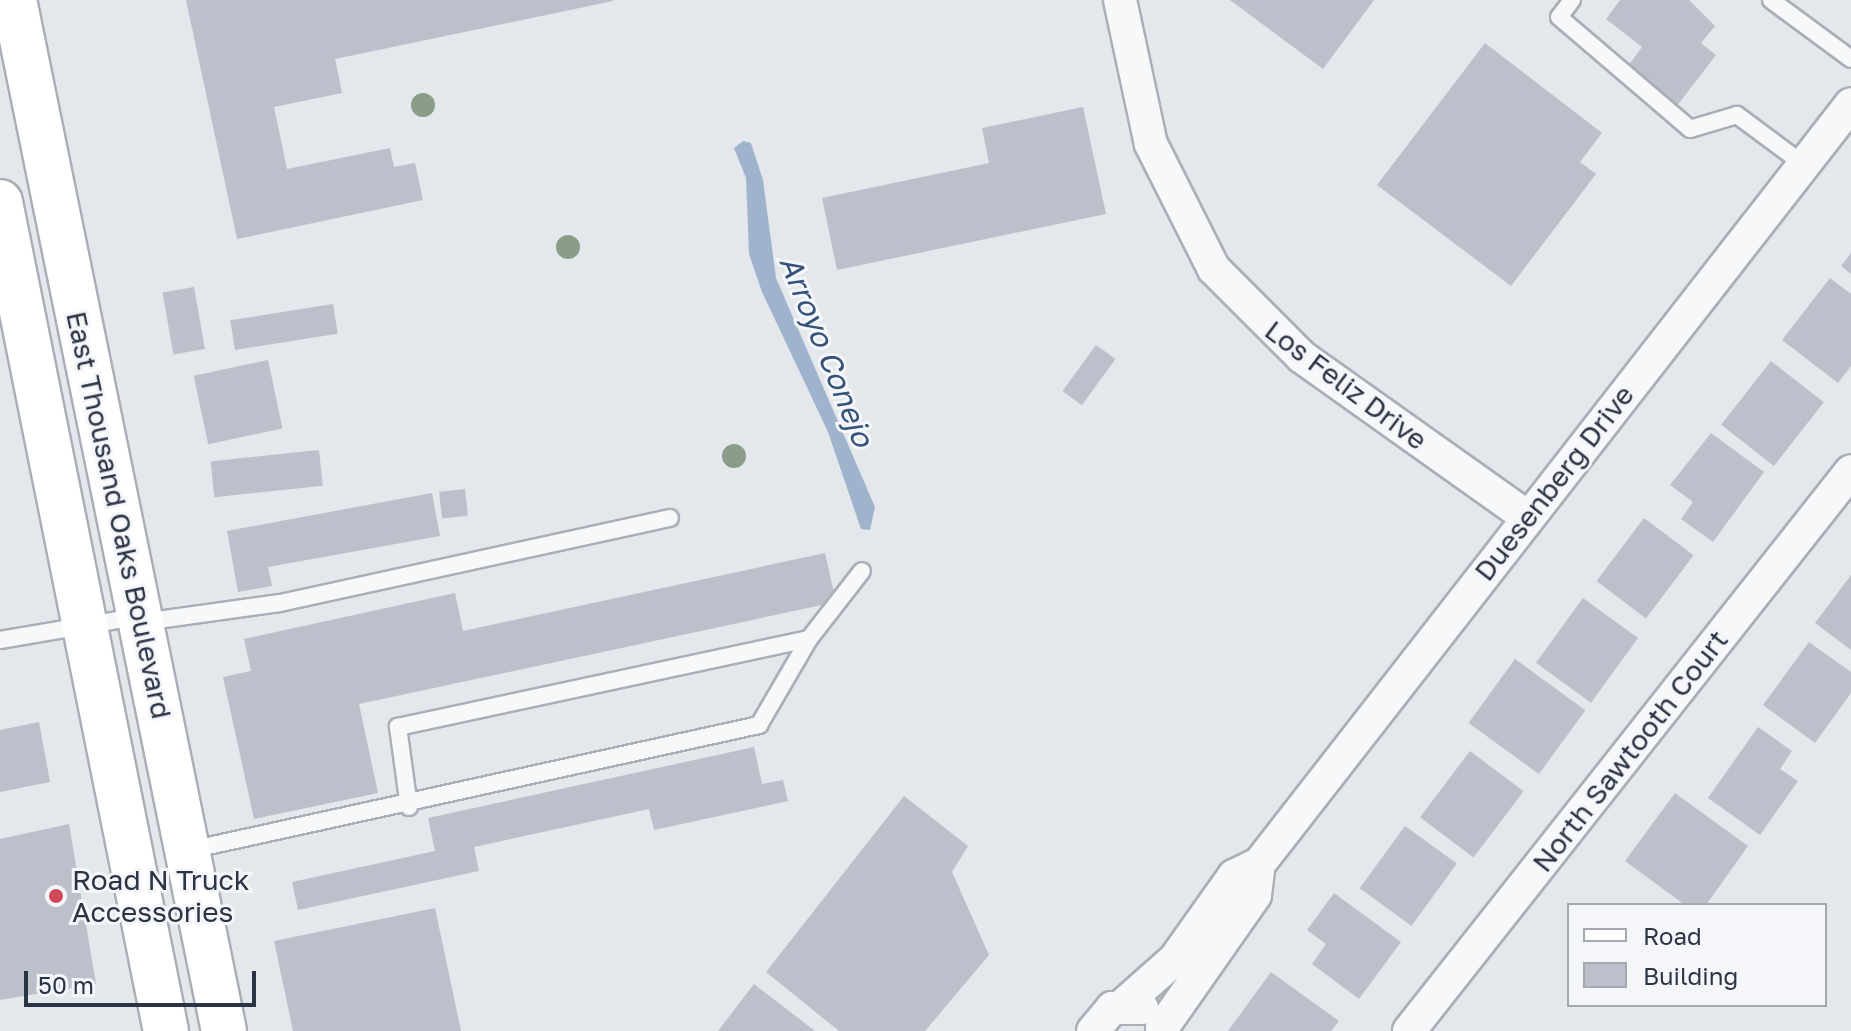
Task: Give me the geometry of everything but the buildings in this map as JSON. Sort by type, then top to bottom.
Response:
[{"type":"main road","name":"East Thousand Oaks Boulevard","points":[[14,0],[224,1031]]},
{"type":"main road","name":"East Thousand Oaks Boulevard","points":[[0,202],[20,344],[84,625],[166,1031]]},
{"type":"street","name":"Los Feliz Drive","points":[[1120,0],[1151,144],[1214,269],[1302,357],[1527,517]]},
{"type":"street","name":"Duesenberg Drive","points":[[1093,1031],[1104,1014],[1122,1006],[1175,959],[1234,876],[1259,864],[1851,104]]},
{"type":"street","name":"North Sawtooth Court","points":[[1409,1031],[1851,471]]},
{"type":"street","name":"Duesenberg Drive","points":[[1122,1006],[1146,1010],[1163,1030],[1255,895],[1259,864]]},
{"type":"lane","points":[[1572,0],[1559,17],[1690,129],[1737,115],[1803,164]]},
{"type":"lane","points":[[1771,0],[1851,59]]},
{"type":"lane","points":[[0,640],[84,625],[280,603],[670,518]]},
{"type":"lane","points":[[189,851],[409,807],[759,725],[809,639],[862,571]]},
{"type":"lane","points":[[409,807],[398,727],[809,639]]},
{"type":"water","points":[[743,141],[751,143],[763,180],[776,278],[875,507],[870,530],[861,529],[828,432],[762,292],[749,254],[746,178],[734,148]]},
{"type":"place","name":"Road N Truck Accessories","points":[[56,896]]},
{"type":"water label","name":"Arroyo Conejo","points":[[827,351]]}]
